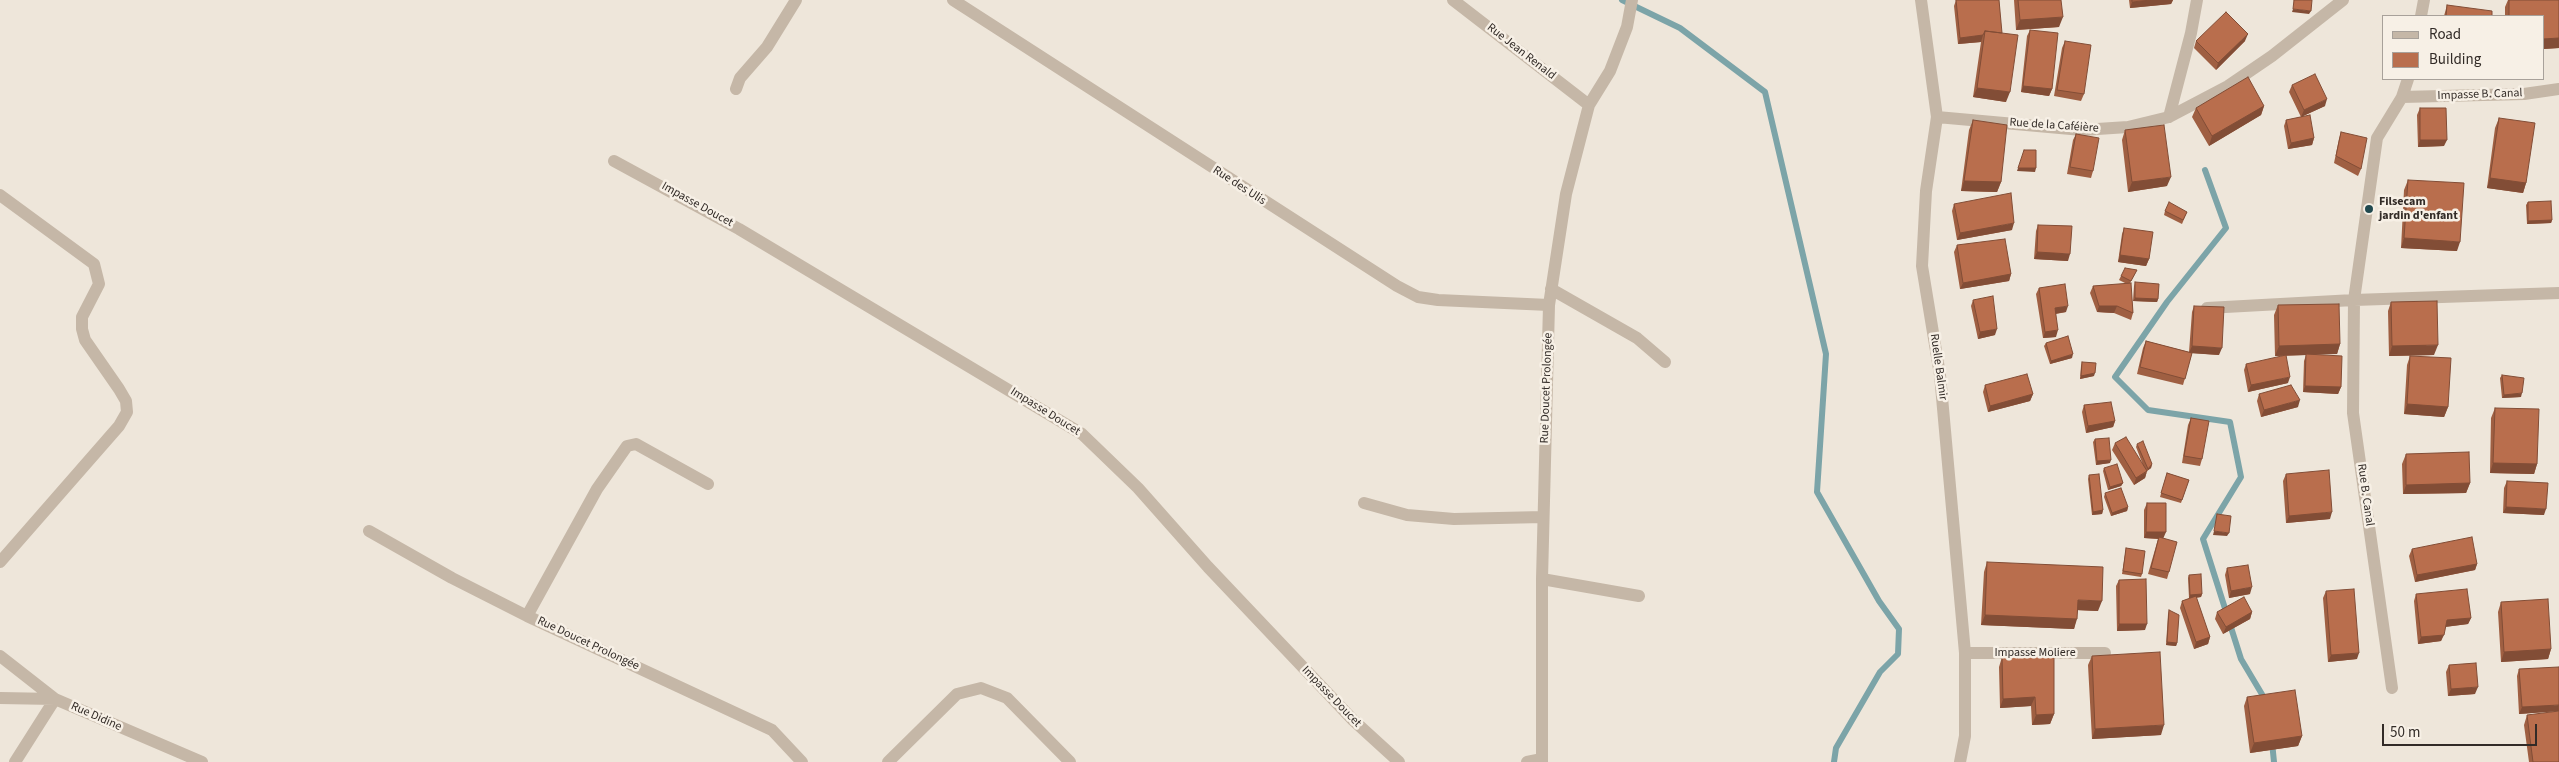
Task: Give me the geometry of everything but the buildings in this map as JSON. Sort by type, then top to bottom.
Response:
[{"type":"street","points":[[736,89],[740,78],[767,47],[796,0]]},
{"type":"street","name":"Rue des Ulis","points":[[952,0],[1397,286],[1418,297],[1438,300],[1549,305]]},
{"type":"street","name":"Rue Jean Renald","points":[[1453,0],[1589,105]]},
{"type":"street","name":"Rue Doucet Prolongée","points":[[1542,761],[1542,579],[1549,305],[1566,194],[1589,105],[1610,72],[1627,27],[1632,0]]},
{"type":"street","name":"Ruelle Balmir","points":[[1921,0],[1937,117],[1926,191],[1922,266],[1940,375],[1966,654],[1965,736],[1960,762]]},
{"type":"street","points":[[2169,117],[2192,33],[2197,0]]},
{"type":"street","name":"Rue de la Caféière","points":[[1937,117],[2082,130],[2128,127],[2169,117],[2228,86],[2272,56],[2342,0]]},
{"type":"street","points":[[2421,15],[2424,0]]},
{"type":"street","name":"Rue B. Canal","points":[[2392,688],[2353,412],[2354,300],[2377,138],[2402,97],[2408,80]]},
{"type":"street","name":"Impasse B. Canal","points":[[2402,97],[2524,94],[2559,89]]},
{"type":"street","name":"Impasse Doucet","points":[[614,161],[739,229],[1082,434],[1138,488],[1208,567],[1353,720],[1398,762]]},
{"type":"street","points":[[0,195],[94,264],[99,284],[82,317],[82,329],[85,340],[126,401],[127,412],[119,426],[0,562]]},
{"type":"street","points":[[1552,289],[1637,338],[1665,362]]},
{"type":"street","points":[[2204,308],[2354,300],[2559,293]]},
{"type":"street","points":[[527,616],[597,489],[627,446],[636,444],[708,484]]},
{"type":"street","points":[[1364,503],[1407,515],[1454,519],[1543,517]]},
{"type":"street","name":"Rue Doucet Prolongée","points":[[369,531],[452,578],[527,616],[772,730],[802,762]]},
{"type":"street","points":[[1542,579],[1639,596]]},
{"type":"street","name":"Impasse Moliere","points":[[1966,654],[2105,653]]},
{"type":"street","name":"Rue Didine","points":[[0,656],[55,699],[202,762]]},
{"type":"street","points":[[888,762],[957,694],[981,688],[1007,698],[1070,762]]},
{"type":"street","points":[[0,698],[55,699]]},
{"type":"street","points":[[15,762],[55,699]]},
{"type":"street","points":[[1527,762],[1542,761]]},
{"type":"waterway","points":[[1622,0],[1680,28],[1765,92],[1826,354],[1817,492],[1879,601],[1899,629],[1898,654],[1880,672],[1836,748],[1834,762]]},
{"type":"waterway","points":[[2205,170],[2226,228],[2167,302],[2115,377],[2148,410],[2230,422],[2241,477],[2203,539],[2241,659],[2266,701]]},
{"type":"waterway","points":[[2272,742],[2274,762]]},
{"type":"place","name":"Filsecam jardin d'enfant","points":[[2369,209]]}]
